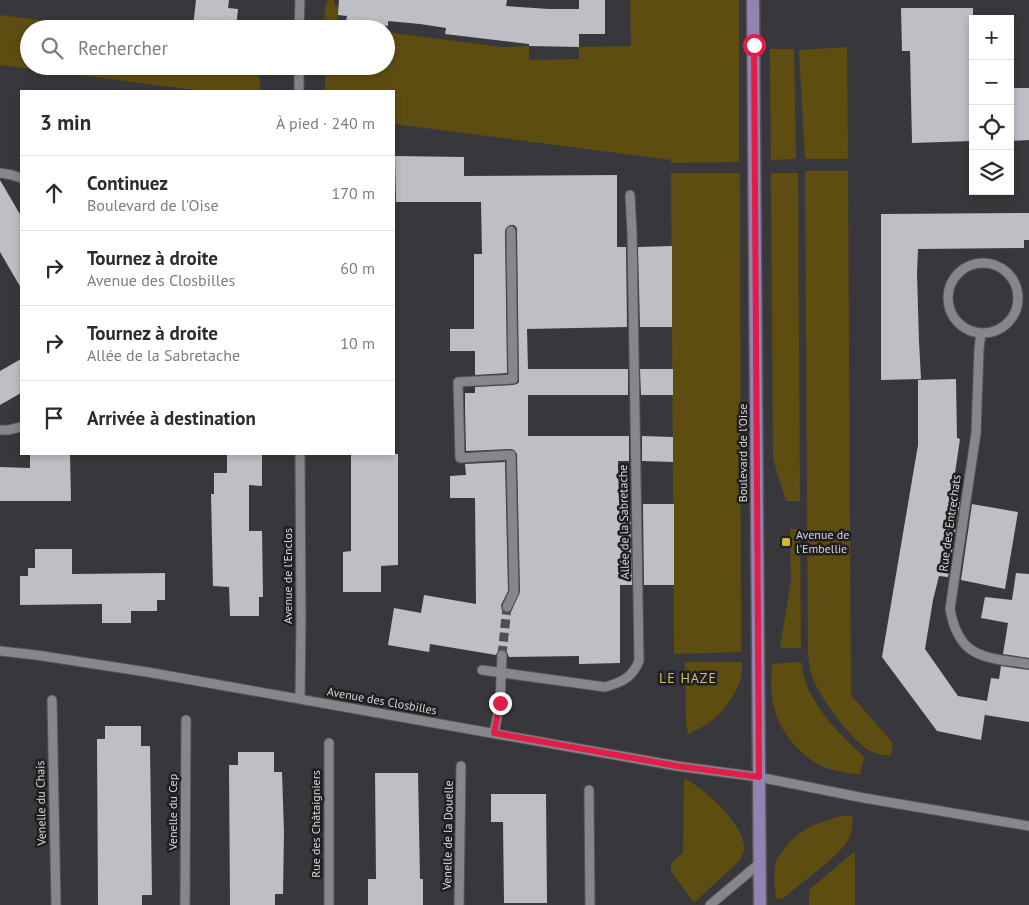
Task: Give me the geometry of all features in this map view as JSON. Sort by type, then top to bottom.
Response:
[{"type":"main road","name":"Boulevard de l'Oise","points":[[753,0],[760,905]]},
{"type":"street","points":[[299,20],[300,0]]},
{"type":"street","points":[[298,90],[299,75]]},
{"type":"street","points":[[0,173],[20,178]]},
{"type":"street","name":"Allée de la Sabretache","points":[[482,670],[605,687],[629,677],[639,661],[630,195]]},
{"type":"street","points":[[506,607],[514,592],[511,455],[460,458],[458,382],[513,379],[511,231]]},
{"type":"street","points":[[985,263],[997,266],[1007,273],[1015,282],[1018,294],[1013,318],[993,332],[981,333],[969,330],[959,324],[952,314],[948,296],[954,278],[962,270],[973,264],[985,263]]},
{"type":"street","name":"Rue des Entrechats","points":[[981,333],[976,433],[950,609],[956,632],[976,654],[1029,664]]},
{"type":"street","points":[[0,430],[20,427]]},
{"type":"street","name":"Avenue de l'Enclos","points":[[300,455],[300,699]]},
{"type":"street","name":"Avenue des Closbilles","points":[[0,651],[147,672],[677,766],[759,777]]},
{"type":"street","points":[[494,733],[500,703],[502,655]]},
{"type":"street","name":"Venelle du Chais","points":[[52,700],[56,905]]},
{"type":"street","name":"Venelle du Cep","points":[[185,905],[186,720]]},
{"type":"street","name":"Rue des Châtaigniers","points":[[329,743],[329,905]]},
{"type":"street","name":"Venelle de la Douelle","points":[[459,905],[461,766]]},
{"type":"street","points":[[759,777],[864,798],[1029,826]]},
{"type":"street","points":[[589,790],[590,905]]},
{"type":"street","points":[[710,905],[760,863]]},
{"type":"shaded area","points":[[328,0],[334,0],[335,6],[339,7],[337,20],[324,20],[325,7]]},
{"type":"shaded area","points":[[630,0],[739,0],[739,162],[671,163],[671,160],[395,124],[395,90],[325,90],[325,75],[395,75],[395,33],[501,47],[529,46],[529,60],[579,59],[579,47],[631,46]]},
{"type":"shaded area","points":[[0,15],[39,20],[20,20],[20,68],[0,65]]},
{"type":"shaded area","points":[[847,47],[848,159],[805,159],[799,50]]},
{"type":"shaded area","points":[[770,49],[794,49],[796,159],[771,160]]},
{"type":"shaded area","points":[[78,75],[259,75],[260,90],[195,90]]},
{"type":"shaded area","points":[[805,171],[848,171],[851,695],[893,743],[891,756],[868,750],[843,726],[820,693],[809,666]]},
{"type":"shaded area","points":[[671,173],[740,173],[741,652],[674,654]]},
{"type":"shaded area","points":[[771,173],[798,173],[800,501],[786,501],[773,459]]},
{"type":"shaded area","points":[[790,529],[800,529],[801,648],[780,648],[791,581]]},
{"type":"shaded area","points":[[685,662],[742,662],[741,678],[727,705],[705,725],[688,734],[686,723]]},
{"type":"shaded area","points":[[801,662],[803,674],[815,702],[834,727],[864,757],[860,775],[841,772],[819,765],[794,744],[781,726],[772,696],[772,664]]},
{"type":"shaded area","points":[[684,778],[702,790],[722,808],[738,829],[743,839],[744,849],[743,855],[737,863],[694,903],[671,871],[671,863],[683,853]]},
{"type":"shaded area","points":[[841,816],[853,816],[851,834],[846,843],[830,860],[785,897],[776,899],[775,868],[781,853],[795,837],[807,829]]},
{"type":"shaded area","points":[[855,851],[855,905],[809,905],[809,890]]},
{"type":"building","points":[[196,0],[229,0],[228,8],[238,9],[237,20],[194,20]]},
{"type":"building","points":[[339,0],[507,0],[506,6],[579,9],[579,0],[605,0],[605,34],[579,34],[579,47],[529,46],[529,44],[445,34],[446,28],[395,22],[395,20],[346,20],[347,16],[338,15]]},
{"type":"building","points":[[901,8],[973,8],[973,15],[969,15],[969,141],[912,143],[910,51],[902,51]]},
{"type":"building","points":[[1014,88],[1029,88],[1029,140],[1014,141]]},
{"type":"building","points":[[395,156],[464,157],[464,176],[617,175],[617,247],[626,247],[627,327],[527,329],[528,369],[628,369],[628,395],[528,395],[528,436],[629,436],[629,461],[618,461],[619,504],[630,504],[632,585],[620,585],[620,663],[579,664],[579,656],[509,657],[503,649],[499,650],[496,655],[430,644],[429,652],[388,645],[394,608],[421,613],[424,595],[476,604],[475,498],[450,498],[450,476],[466,475],[465,464],[505,462],[508,591],[501,605],[502,611],[511,612],[520,592],[517,454],[511,449],[466,451],[465,407],[465,393],[475,393],[475,387],[513,385],[519,382],[517,228],[514,225],[510,225],[505,231],[507,373],[475,375],[475,351],[450,351],[450,329],[474,329],[474,254],[482,254],[481,202],[396,202]]},
{"type":"building","points":[[0,180],[20,214],[20,286],[0,252]]},
{"type":"building","points":[[1029,213],[1029,240],[1024,240],[1024,248],[918,249],[917,274],[921,379],[881,380],[881,214]]},
{"type":"building","points":[[672,246],[672,327],[640,327],[638,247]]},
{"type":"building","points":[[20,360],[20,394],[0,405],[0,371]]},
{"type":"building","points":[[640,369],[673,369],[673,395],[641,395]]},
{"type":"building","points":[[956,379],[957,438],[960,439],[951,500],[960,502],[948,577],[939,576],[925,649],[958,696],[987,701],[991,678],[999,679],[1001,666],[1029,670],[1029,722],[985,715],[986,707],[981,740],[937,731],[882,657],[918,445],[918,380]]},
{"type":"building","points":[[642,436],[673,437],[673,462],[642,461]]},
{"type":"building","points":[[398,454],[398,565],[381,566],[381,592],[343,592],[343,552],[351,551],[351,455]]},
{"type":"building","points":[[30,455],[70,455],[71,501],[0,501],[0,467],[30,468]]},
{"type":"building","points":[[227,455],[262,455],[262,486],[249,485],[249,531],[262,531],[263,597],[259,597],[259,616],[230,616],[229,587],[213,586],[211,494],[214,494],[214,473],[227,473]]},
{"type":"building","points":[[643,504],[674,504],[674,585],[644,585]]},
{"type":"building","points":[[972,504],[1018,512],[1005,589],[961,580]]},
{"type":"building","points":[[35,549],[72,549],[72,574],[165,573],[165,600],[157,600],[157,611],[131,611],[131,623],[102,623],[102,604],[20,605],[20,576],[28,576],[28,568],[35,568]]},
{"type":"building","points":[[1016,573],[1029,574],[1029,658],[1003,654],[1008,623],[981,618],[985,597],[1012,600]]},
{"type":"building","points":[[105,726],[141,726],[141,746],[150,746],[152,895],[142,895],[142,905],[98,905],[97,739],[105,739]]},
{"type":"building","points":[[238,752],[274,752],[274,772],[282,772],[284,832],[283,894],[275,894],[275,905],[230,905],[229,765],[238,765]]},
{"type":"building","points":[[375,773],[418,773],[420,879],[423,879],[423,905],[368,905],[368,879],[376,879]]},
{"type":"building","points":[[491,794],[546,794],[547,903],[504,903],[503,822],[491,822]]},
{"type":"tunnel","points":[[502,655],[507,607]]},
{"type":"place","name":"Avenue de l'Embellie","points":[[786,542]]},
{"type":"district","name":"LE HAZE","points":[[688,678]]},
{"type":"route","points":[[500,703],[494,733],[677,766],[759,777],[754,45]]}]
